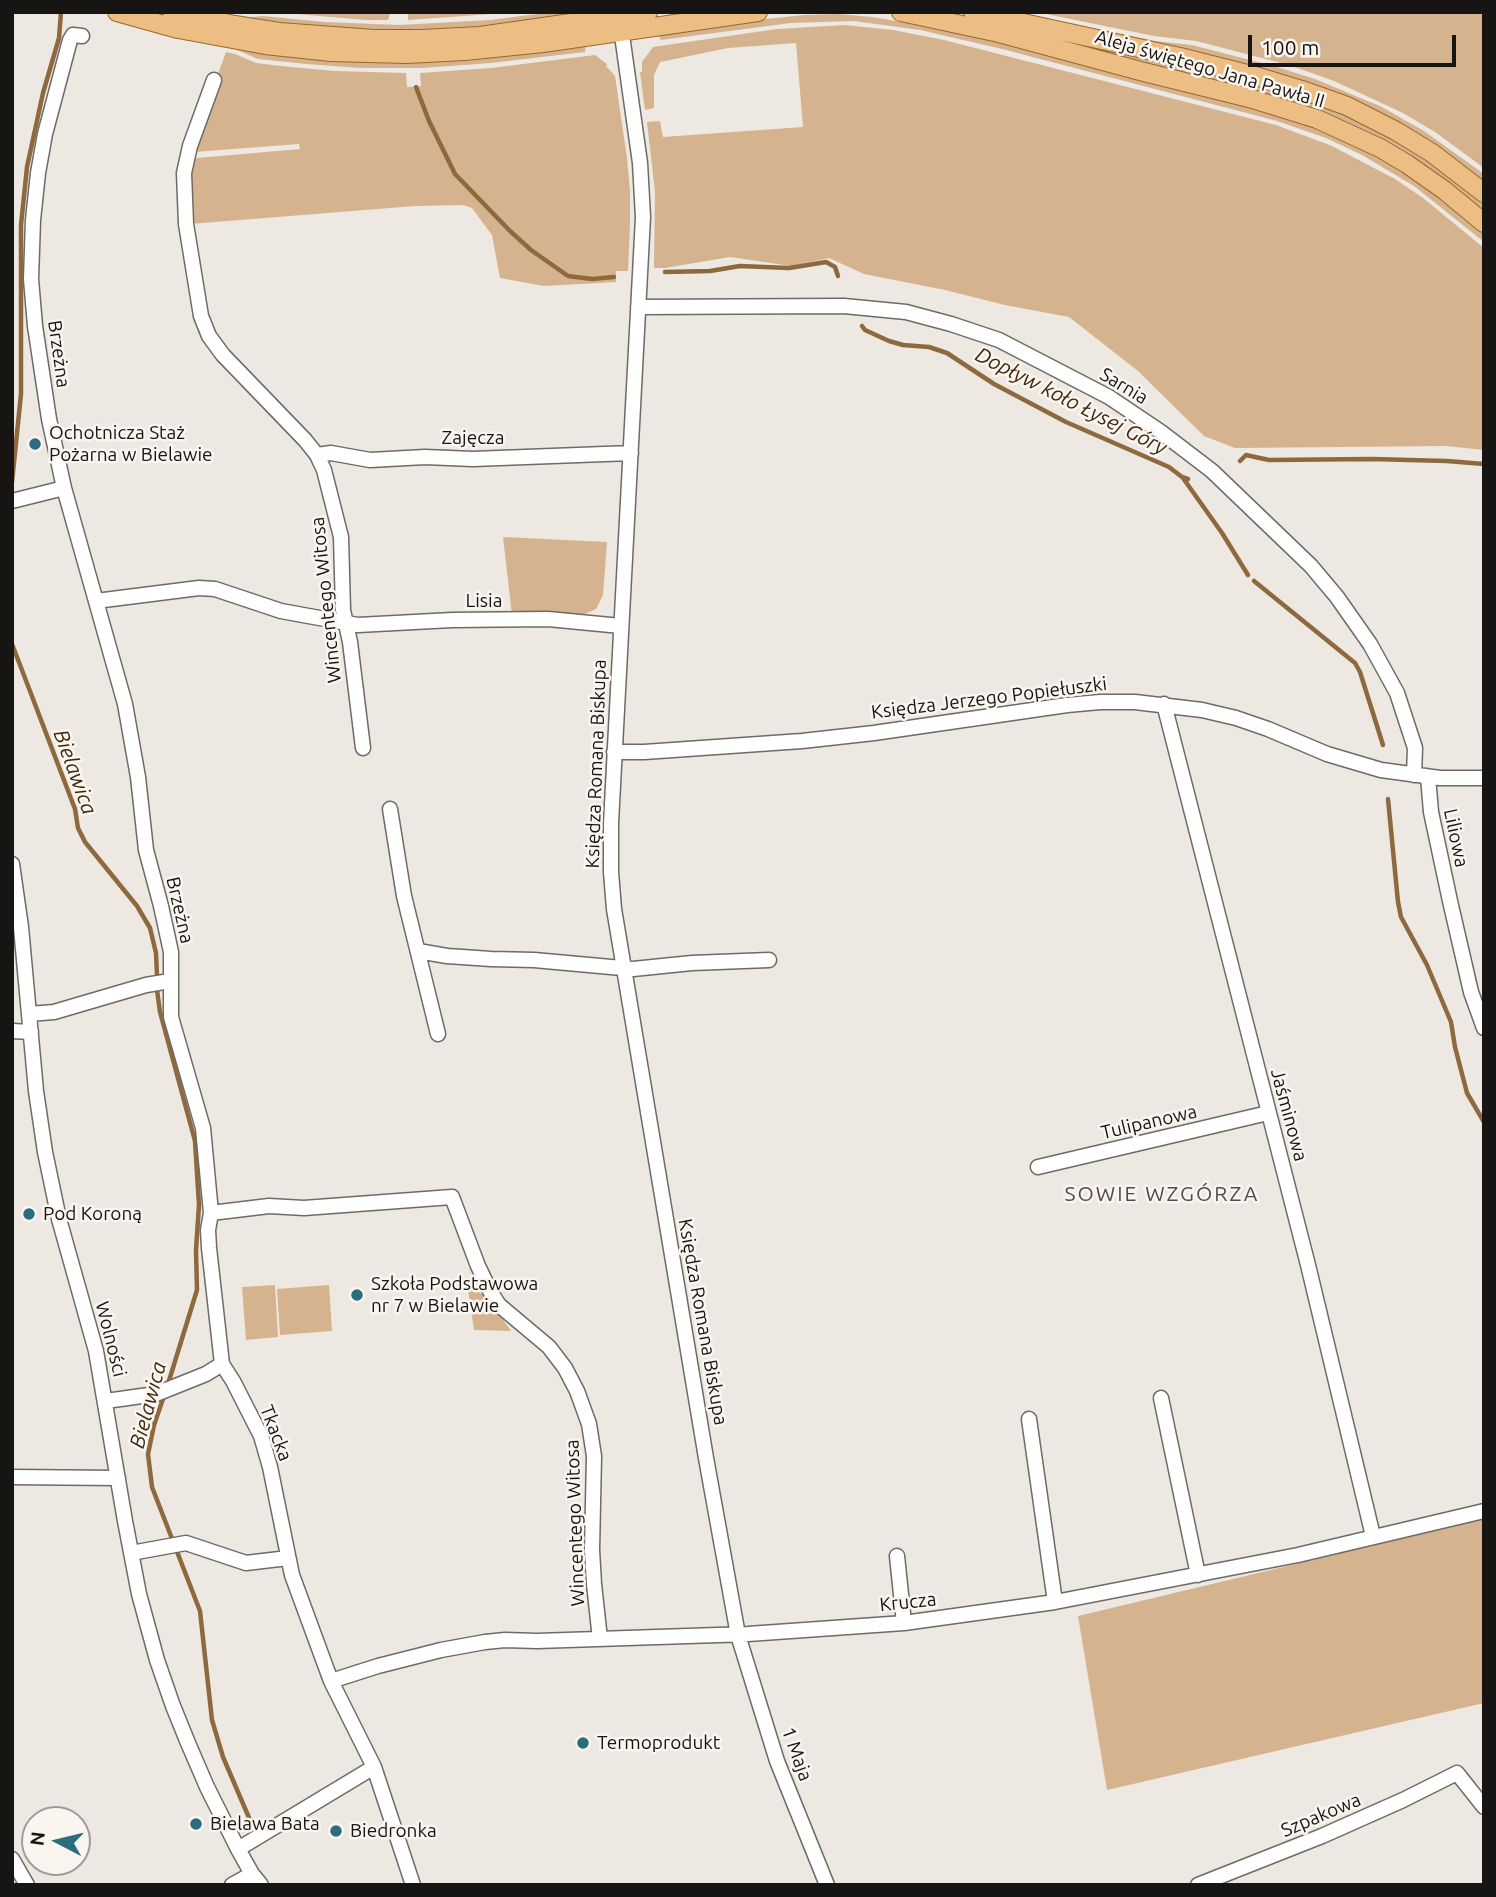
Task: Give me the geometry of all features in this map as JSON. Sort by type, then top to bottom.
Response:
[{"type":"main road","points":[[117,12],[178,29],[224,38],[355,53],[464,51],[620,21],[648,12]]},
{"type":"main road","points":[[172,12],[235,26],[279,32],[374,39],[481,36],[620,21],[758,12]]},
{"type":"main road","name":"Aleja świętego Jana Pawła II","points":[[901,12],[999,33],[1306,115],[1380,148],[1407,164],[1484,223]]},
{"type":"main road","name":"Aleja świętego Jana Pawła II","points":[[973,12],[1203,62],[1312,93],[1347,106],[1396,131],[1432,153],[1484,193]]},
{"type":"street","name":"Księdza Romana Biskupa","points":[[620,21],[642,187],[643,228],[610,831],[611,872],[615,921],[738,1635]]},
{"type":"street","name":"Brzeżna","points":[[82,36],[73,35],[70,40],[45,134],[36,190],[32,289],[37,345],[64,488],[125,704],[138,777],[146,850],[170,952],[170,981]]},
{"type":"street","name":"Wincentego Witosa","points":[[214,80],[190,146],[184,173],[186,224],[201,316],[211,339],[225,358],[317,455],[329,484],[341,537],[343,610],[363,748]]},
{"type":"street","name":"Sarnia","points":[[638,307],[844,306],[906,312],[974,330],[999,340],[1109,397],[1212,471],[1311,566],[1337,597],[1370,643],[1396,693],[1415,748],[1421,776]]},
{"type":"street","name":"Zajęcza","points":[[317,455],[331,453],[370,460],[631,453]]},
{"type":"street","points":[[15,500],[64,488]]},
{"type":"street","points":[[96,601],[199,588],[215,589],[275,609],[346,623]]},
{"type":"street","name":"Lisia","points":[[346,623],[358,625],[548,619],[621,626]]},
{"type":"street","name":"Księdza Jerzego Popiełuszki","points":[[614,752],[708,748],[836,737],[1090,702],[1135,702],[1205,710],[1236,718],[1347,761],[1381,770],[1421,776],[1484,778]]},
{"type":"street","name":"Jaśminowa","points":[[1164,705],[1308,1265],[1373,1536]]},
{"type":"street","name":"Liliowa","points":[[1421,776],[1471,992],[1484,1028]]},
{"type":"street","points":[[390,809],[404,896],[438,1034]]},
{"type":"street","name":"Wolności","points":[[12,864],[20,917],[37,1100],[53,1196],[94,1342],[139,1594],[173,1706],[207,1787],[256,1879]]},
{"type":"street","points":[[418,951],[491,960],[534,960],[623,968],[769,960]]},
{"type":"street","points":[[29,1014],[54,1012],[146,985],[170,981]]},
{"type":"street","name":"Tkacka","points":[[170,981],[171,1017],[203,1128],[211,1213],[208,1239],[222,1364],[261,1436],[292,1575],[331,1681],[374,1767],[413,1885]]},
{"type":"street","points":[[12,1031],[30,1032]]},
{"type":"street","name":"Tulipanowa","points":[[1038,1167],[1268,1113]]},
{"type":"street","name":"Wincentego Witosa","points":[[211,1213],[270,1206],[304,1208],[452,1197],[490,1291],[499,1305],[549,1347],[565,1368],[589,1424],[594,1456],[592,1550],[600,1639]]},
{"type":"street","points":[[106,1401],[156,1394],[206,1374],[222,1364]]},
{"type":"street","points":[[1161,1398],[1198,1575]]},
{"type":"street","points":[[1029,1419],[1055,1602]]},
{"type":"street","points":[[12,1478],[118,1478]]},
{"type":"street","name":"Krucza","points":[[331,1681],[378,1665],[485,1642],[738,1635],[904,1623],[1055,1602],[1298,1555],[1484,1511]]},
{"type":"street","points":[[131,1553],[186,1543],[246,1563],[288,1558]]},
{"type":"street","points":[[897,1556],[904,1623]]},
{"type":"street","name":"1 Maja","points":[[738,1635],[777,1761],[827,1885]]},
{"type":"street","points":[[238,1849],[374,1767]]},
{"type":"street","name":"Szpakowa","points":[[1198,1885],[1322,1836],[1457,1773],[1484,1807]]},
{"type":"street","points":[[12,1859],[27,1885]]},
{"type":"street","points":[[232,1885],[256,1879]]},
{"type":"shaded area","points":[[273,12],[390,14],[388,20],[366,20]]},
{"type":"shaded area","points":[[408,12],[519,12],[408,20]]},
{"type":"shaded area","points":[[553,12],[581,12],[582,15],[453,30],[373,31],[280,24],[241,18],[263,16],[399,25],[490,20]]},
{"type":"shaded area","points":[[1036,12],[1484,12],[1484,168],[1435,132],[1403,113],[1334,81],[1289,65],[1196,41],[1154,36]]},
{"type":"shaded area","points":[[804,15],[872,17],[945,29],[1245,105],[1300,122],[1335,135],[1400,169],[1472,223],[1484,234],[1484,242],[1414,186],[1362,155],[1326,138],[1277,121],[1002,49],[920,30],[854,21],[791,23],[661,40],[658,35]]},
{"type":"shaded area","points":[[1040,18],[1155,41],[1192,45],[1315,79],[1380,106],[1424,131],[1484,174],[1484,182],[1424,138],[1385,116],[1316,86],[1265,70]]},
{"type":"shaded area","points":[[845,25],[893,30],[944,40],[1276,125],[1332,146],[1395,179],[1423,198],[1484,248],[1484,450],[1446,446],[1235,448],[1204,436],[1138,371],[1069,317],[864,274],[829,258],[791,266],[730,257],[654,268],[655,192],[647,122],[660,121],[663,137],[803,127],[796,43],[728,48],[660,62],[654,75],[654,108],[645,110],[640,72],[642,62],[653,47],[777,29]]},
{"type":"shaded area","points":[[586,45],[585,52],[423,68],[360,68],[306,64],[258,59],[237,50],[444,61]]},
{"type":"shaded area","points":[[1085,45],[1253,83],[1335,110],[1399,142],[1448,174],[1484,202],[1484,212],[1420,163],[1156,67],[1084,47]]},
{"type":"shaded area","points":[[226,52],[256,63],[281,66],[406,73],[407,87],[421,86],[420,73],[491,68],[595,55],[607,64],[615,76],[630,191],[628,271],[616,271],[616,282],[544,286],[500,278],[492,235],[472,208],[463,205],[415,206],[190,224],[190,164],[197,158],[300,149],[299,144],[194,152],[195,137]]},
{"type":"shaded area","points":[[503,537],[607,542],[603,595],[596,609],[585,614],[512,615]]},
{"type":"shaded area","points":[[467,1283],[487,1298],[511,1331],[474,1330]]},
{"type":"shaded area","points":[[275,1285],[278,1337],[246,1340],[242,1287]]},
{"type":"shaded area","points":[[329,1285],[332,1331],[280,1335],[277,1289]]},
{"type":"shaded area","points":[[1484,1519],[1484,1703],[1107,1790],[1078,1616]]},
{"type":"waterway","name":"Bielawica","points":[[12,482],[21,394],[21,225],[27,167],[43,93],[59,38],[61,12]]},
{"type":"waterway","name":"Dopływ koło Łysej Góry","points":[[416,87],[455,174],[510,231],[531,250],[568,276],[592,279],[614,277]]},
{"type":"waterway","name":"Dopływ koło Łysej Góry","points":[[665,272],[710,271],[740,266],[789,268],[826,262],[835,267],[838,276]]},
{"type":"waterway","name":"Dopływ koło Łysej Góry","points":[[862,326],[889,341],[929,347],[947,353],[994,384],[1066,422],[1169,467],[1188,479]]},
{"type":"waterway","name":"Dopływ koło Łysej Góry","points":[[1240,461],[1246,455],[1269,460],[1372,459],[1484,464]]},
{"type":"waterway","points":[[1183,478],[1248,575]]},
{"type":"waterway","points":[[1254,581],[1355,663],[1383,745]]},
{"type":"waterway","name":"Bielawica","points":[[12,644],[75,809],[78,828],[85,842],[137,906],[150,928],[156,953],[157,976]]},
{"type":"waterway","points":[[1388,799],[1401,917],[1427,965],[1451,1022],[1467,1093],[1484,1122]]},
{"type":"waterway","name":"Bielawica","points":[[157,990],[160,1012],[195,1141],[199,1205],[197,1290],[168,1384]]},
{"type":"waterway","name":"Bielawica","points":[[164,1396],[148,1454],[152,1487],[200,1611],[212,1720],[223,1757],[250,1820]]},
{"type":"place","name":"Ochotnicza Staż Pożarna w Bielawie","points":[[35,444]]},
{"type":"place","name":"Pod Koroną","points":[[29,1214]]},
{"type":"place","name":"Szkoła Podstawowa nr 7 w Bielawie","points":[[357,1295]]},
{"type":"place","name":"Termoprodukt","points":[[583,1743]]},
{"type":"place","name":"Bielawa Bata","points":[[196,1824]]},
{"type":"place","name":"Biedronka","points":[[336,1831]]},
{"type":"district","name":"SOWIE WZGÓRZA","points":[[1162,1194]]}]
